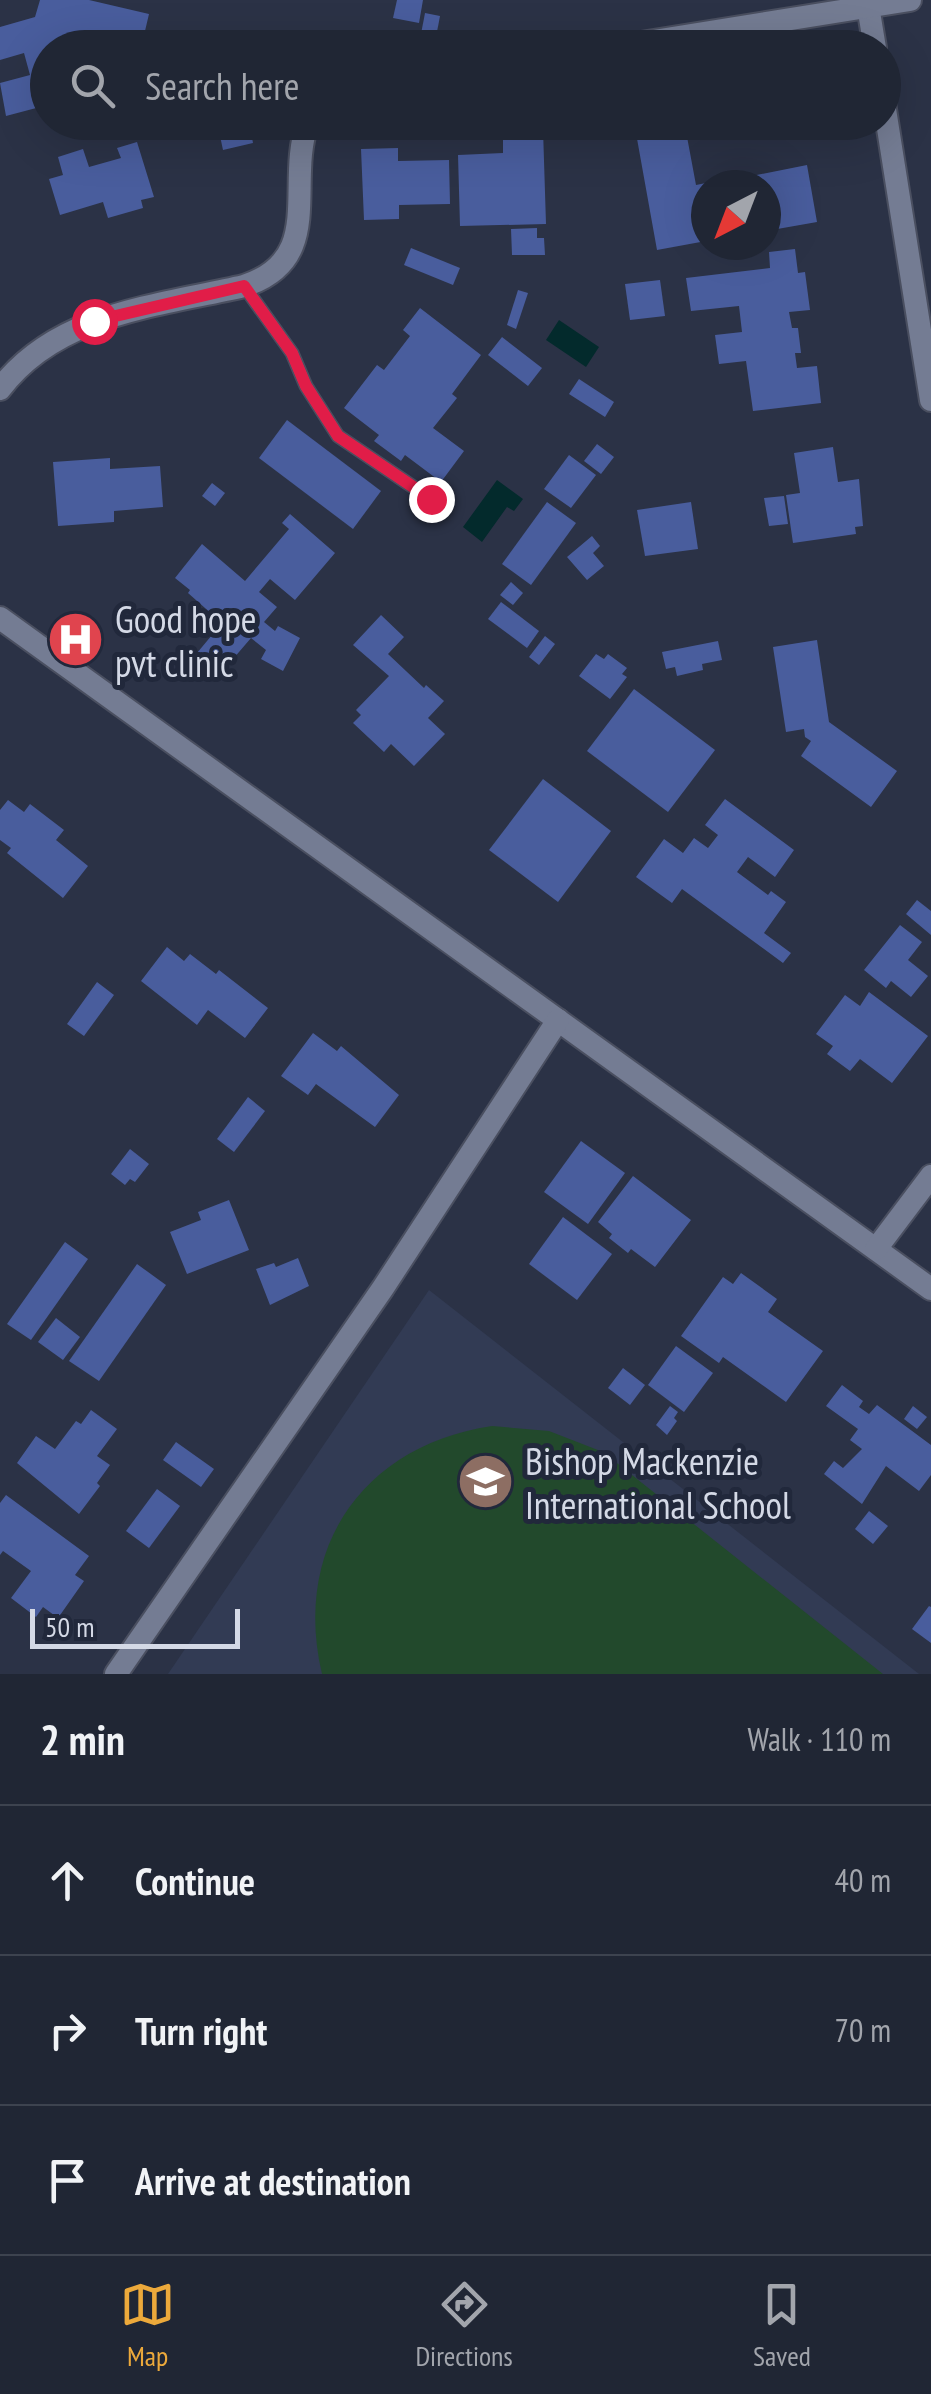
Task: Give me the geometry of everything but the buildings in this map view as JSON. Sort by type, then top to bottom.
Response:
[{"type":"street","points":[[716,30],[910,0]]},
{"type":"street","points":[[868,4],[872,30]]},
{"type":"street","points":[[0,390],[33,357],[63,335],[94,321],[265,280],[282,266],[298,230],[301,140]]},
{"type":"street","points":[[890,140],[931,400]]},
{"type":"street","points":[[0,618],[931,1289]]},
{"type":"street","points":[[116,1674],[383,1288],[558,1020]]},
{"type":"street","points":[[876,1249],[931,1176]]},
{"type":"lane","points":[[244,286],[292,353],[306,386],[338,436],[431,499]]},
{"type":"shaded area","points":[[559,320],[599,347],[586,367],[546,340]]},
{"type":"shaded area","points":[[497,480],[523,499],[514,511],[507,507],[482,542],[463,527]]},
{"type":"shaded area","name":"Bishop Mackenzie International School","points":[[429,1290],[919,1674],[168,1674]]},
{"type":"green space","name":"Bishop Mackenzie International School","points":[[492,1426],[549,1431],[603,1452],[883,1674],[322,1674],[315,1628],[318,1584],[329,1545],[348,1510],[374,1479],[407,1455],[447,1437]]},
{"type":"place","name":"Good hope pvt clinic","points":[[76,640]]},
{"type":"place","name":"Bishop Mackenzie International School","points":[[486,1482]]},
{"type":"route","points":[[94,321],[244,286],[292,353],[306,386],[338,436],[431,499]]}]
